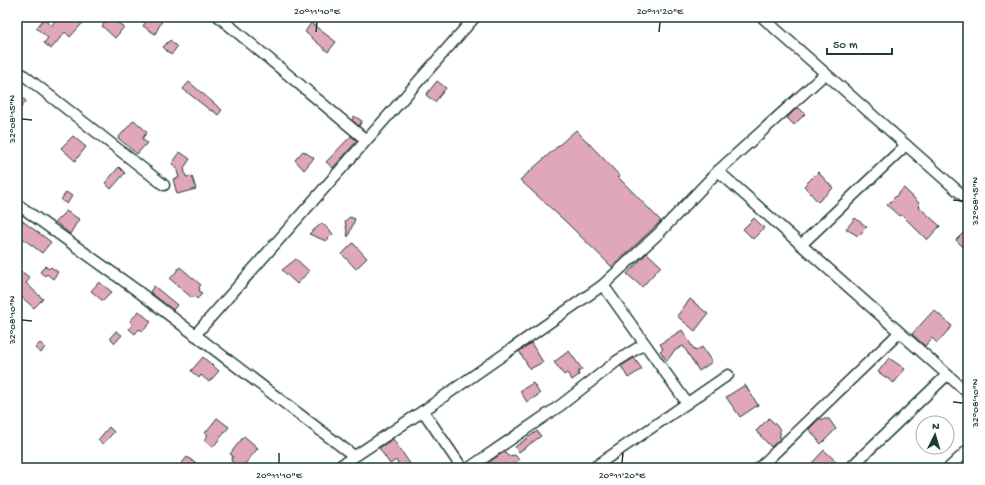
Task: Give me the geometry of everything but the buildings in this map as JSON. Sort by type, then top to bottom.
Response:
[{"type":"street","points":[[219,17],[366,140]]},
{"type":"street","points":[[195,335],[475,17]]},
{"type":"street","points":[[762,17],[968,200]]},
{"type":"street","points":[[17,70],[164,184]]},
{"type":"street","points":[[337,468],[423,411],[603,285],[660,232],[718,171],[825,74]]},
{"type":"street","points":[[800,245],[906,145]]},
{"type":"street","points":[[718,171],[968,393]]},
{"type":"street","points":[[17,204],[134,289],[354,456]]},
{"type":"street","points":[[603,285],[687,404]]},
{"type":"street","points":[[759,468],[899,333]]},
{"type":"street","points":[[469,468],[561,405],[617,361],[644,344]]},
{"type":"street","points":[[850,468],[947,374]]},
{"type":"street","points":[[593,468],[728,375]]},
{"type":"street","points":[[423,411],[462,468]]},
{"type":"street","points":[[949,468],[968,450]]}]
